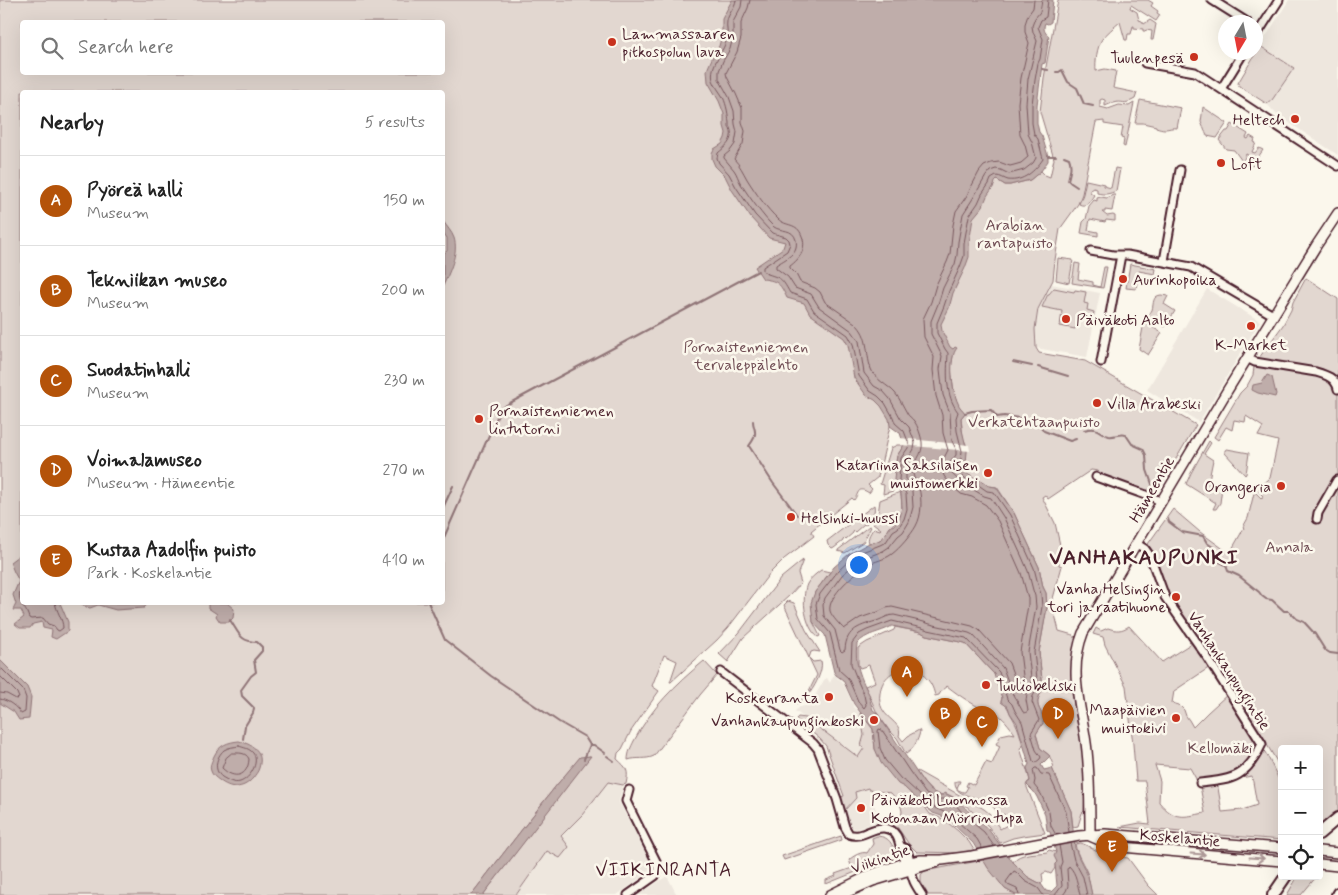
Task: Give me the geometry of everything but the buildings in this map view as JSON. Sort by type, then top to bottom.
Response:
[{"type":"highway","points":[[1323,831],[1338,818]]},
{"type":"highway","points":[[1273,895],[1283,880]]},
{"type":"main road","name":"Hämeentie","points":[[1090,836],[1087,750],[1076,678],[1077,652],[1083,633],[1222,398],[1311,253],[1338,213]]},
{"type":"main road","name":"Koskelantie","points":[[1090,836],[1105,834],[1278,848]]},
{"type":"main road","name":"Viikintie","points":[[842,895],[921,860],[942,860],[972,856],[1075,836],[1090,836]]},
{"type":"main road","name":"Koskelantie","points":[[1090,836],[1122,847],[1278,861]]},
{"type":"main road","points":[[1323,851],[1338,853]]},
{"type":"main road","points":[[1323,864],[1338,866]]},
{"type":"main road","name":"Viikintie","points":[[830,895],[870,874],[909,865]]},
{"type":"street","points":[[1212,0],[1236,15]]},
{"type":"street","points":[[1263,23],[1279,0]]},
{"type":"street","points":[[1221,88],[1239,60]]},
{"type":"street","points":[[1145,63],[1195,72],[1338,166]]},
{"type":"street","points":[[1164,261],[1180,170]]},
{"type":"street","points":[[1091,251],[1113,255],[1127,255],[1191,267],[1274,316]]},
{"type":"street","points":[[1101,362],[1121,255]]},
{"type":"street","points":[[1248,358],[1255,362],[1324,374],[1333,379],[1338,389]]},
{"type":"street","points":[[1096,477],[1161,502]]},
{"type":"street","points":[[1317,519],[1318,513],[1338,480]]},
{"type":"street","name":"Vanhankaupungintie","points":[[1136,544],[1145,549],[1153,564],[1165,598],[1207,657],[1262,744],[1245,771],[1235,777],[1224,780],[1200,783]]},
{"type":"street","points":[[721,672],[813,743],[818,749],[845,827],[850,834],[857,836],[879,828],[888,829],[896,835],[902,847],[906,849],[916,886],[922,895]]},
{"type":"street","points":[[628,895],[655,876],[658,870],[656,861],[626,801],[629,790]]},
{"type":"shaded area","points":[[1289,0],[1338,0],[1338,155],[1276,114],[1267,104],[1272,100],[1294,68],[1263,48],[1263,41]]},
{"type":"shaded area","name":"Päiväkoti Aalto","points":[[1051,284],[1100,293],[1087,357],[1036,348],[1035,329],[1038,309]]},
{"type":"shaded area","points":[[1207,289],[1260,321],[1199,422],[1147,390]]},
{"type":"shaded area","points":[[836,675],[843,683],[853,707],[860,713],[864,732],[864,748],[858,757],[795,711],[805,706],[816,694],[824,680],[827,678],[830,683],[833,676]]},
{"type":"shaded area","points":[[608,781],[623,785],[619,802],[647,855],[651,865],[650,870],[617,895],[516,895],[547,851],[569,847],[561,837],[582,815]]},
{"type":"shaded area","name":"Päiväkoti Luonnossa Kotonaan Mörrintupa","points":[[868,788],[880,821],[856,829],[853,828],[848,824],[844,811],[856,798],[854,792]]},
{"type":"shaded area","points":[[667,876],[677,895],[639,895]]},
{"type":"green space","name":"Pornaistenniemen tervaleppälehto","points":[[0,0],[766,0],[817,285],[898,424],[890,426],[878,477],[868,485],[872,489],[869,493],[860,490],[854,500],[852,498],[811,531],[814,536],[784,559],[770,573],[728,628],[671,682],[677,661],[664,655],[652,686],[659,691],[618,753],[617,759],[627,772],[626,784],[608,782],[582,815],[561,836],[569,847],[560,858],[547,851],[516,895],[483,895],[590,756],[580,758],[555,787],[471,895],[0,895]]},
{"type":"green space","points":[[1058,0],[1148,0],[1153,3],[1151,6],[1160,15],[1156,21],[1131,5],[1130,8],[1137,12],[1139,20],[1144,24],[1150,20],[1156,24],[1153,40],[1151,40],[1152,31],[1143,31],[1143,29],[1134,28],[1133,26],[1131,34],[1128,34],[1127,40],[1125,40],[1120,22],[1102,39],[1099,46],[1096,71],[1105,69],[1116,71],[1113,88],[1137,93],[1135,99],[1128,102],[1117,102],[1105,106],[1105,100],[1100,100],[1100,107],[1108,109],[1119,105],[1129,106],[1134,103],[1125,147],[1123,146],[1124,139],[1121,138],[1123,127],[1104,124],[1104,121],[1096,122],[1082,194],[1078,204],[1060,229],[1053,280],[1038,309],[1035,329],[1036,348],[1039,353],[1085,361],[1196,425],[1160,486],[1145,491],[1106,478],[1098,471],[1091,470],[1048,499],[1045,495],[1042,497],[1055,523],[1060,545],[1059,565],[1062,566],[1052,602],[1059,631],[1077,638],[1071,667],[1073,699],[1085,760],[1083,761],[1085,791],[1084,811],[1078,826],[1073,827],[1071,811],[1053,771],[1052,768],[1054,767],[1049,755],[1040,748],[1036,734],[1045,720],[1038,702],[1043,689],[1039,652],[1047,607],[1046,593],[1039,567],[1014,513],[997,487],[989,486],[982,481],[971,478],[961,467],[961,465],[966,464],[967,446],[963,438],[961,418],[965,413],[958,405],[954,393],[951,368],[953,356],[938,329],[979,185],[997,180],[1005,185],[1010,185],[1030,180],[1041,171],[1050,177],[1054,159],[1040,112]]},
{"type":"green space","points":[[1263,48],[1294,68],[1272,100],[1267,104],[1239,86],[1238,83],[1252,60],[1263,60]]},
{"type":"green space","points":[[1140,100],[1181,108],[1177,128],[1163,129],[1143,123],[1135,123]]},
{"type":"green space","points":[[1203,107],[1227,123],[1217,138],[1207,136],[1201,122]]},
{"type":"green space","points":[[1232,124],[1248,134],[1246,138],[1248,139],[1250,136],[1255,139],[1254,142],[1256,143],[1252,152],[1255,153],[1259,148],[1263,150],[1252,166],[1246,163],[1247,154],[1242,161],[1234,150],[1226,149],[1219,140]]},
{"type":"green space","points":[[1115,168],[1120,169],[1116,191],[1102,194],[1097,193],[1097,189],[1093,188],[1090,192],[1094,195],[1089,202],[1084,205],[1079,204],[1086,180],[1104,184],[1104,186],[1111,188]]},
{"type":"green space","points":[[1115,195],[1112,211],[1105,210],[1105,212],[1102,212],[1107,216],[1115,216],[1115,221],[1106,220],[1105,222],[1090,219],[1088,230],[1098,232],[1098,236],[1081,233],[1089,206],[1094,200],[1097,201],[1097,198],[1107,198]]},
{"type":"green space","points":[[1058,258],[1073,260],[1069,283],[1056,280]]},
{"type":"green space","points":[[1075,263],[1080,264],[1078,279],[1093,282],[1093,285],[1100,287],[1104,267],[1107,267],[1103,288],[1072,283]]},
{"type":"green space","points":[[1130,264],[1156,269],[1155,274],[1139,271],[1136,289],[1126,288]]},
{"type":"green space","name":"Annala","points":[[1306,278],[1338,299],[1338,812],[1323,824],[1323,745],[1278,745],[1278,764],[1253,721],[1182,615],[1172,601],[1168,599],[1155,563],[1158,561],[1148,544],[1173,509],[1229,553],[1231,551],[1248,518],[1254,493],[1262,499],[1263,496],[1257,490],[1270,478],[1278,441],[1258,436],[1263,427],[1246,416],[1245,422],[1234,420],[1232,430],[1226,427],[1218,440],[1214,437],[1240,393],[1247,386],[1259,358],[1283,325]]},
{"type":"green space","points":[[1054,288],[1086,292],[1084,303],[1088,304],[1087,310],[1094,312],[1093,317],[1078,314],[1075,329],[1060,326],[1062,311],[1042,307],[1048,294]]},
{"type":"green space","points":[[1161,295],[1168,296],[1164,304],[1175,311],[1165,327],[1147,316],[1152,310],[1155,298]]},
{"type":"green space","points":[[1144,322],[1162,333],[1148,355],[1139,349]]},
{"type":"green space","points":[[1209,441],[1211,443],[1204,454],[1213,460],[1208,484],[1222,487],[1220,503],[1216,509],[1213,509],[1216,503],[1186,484]]},
{"type":"green space","points":[[897,445],[904,445],[897,456],[895,489],[883,494],[884,485],[880,484],[891,448]]},
{"type":"green space","points":[[1227,449],[1249,453],[1245,475],[1225,453]]},
{"type":"green space","points":[[900,492],[902,507],[897,519],[882,538],[876,542],[869,543],[870,534],[873,529],[881,529],[873,523],[878,514],[880,500]]},
{"type":"green space","points":[[874,505],[874,514],[865,525],[854,531],[834,548],[832,549],[828,545],[827,541]]},
{"type":"green space","points":[[869,526],[871,527],[863,542],[845,553],[838,551],[838,550]]},
{"type":"green space","points":[[803,560],[798,573],[801,583],[743,638],[728,662],[719,654],[739,633],[781,578]]},
{"type":"green space","points":[[821,570],[830,572],[815,592],[813,622],[820,636],[818,637],[807,620],[804,597],[808,582]]},
{"type":"green space","points":[[788,601],[794,603],[806,630],[820,652],[811,652],[809,658],[813,662],[821,661],[821,670],[814,687],[797,704],[809,691],[817,675],[784,605]]},
{"type":"green space","name":"Kellomäki","points":[[1129,626],[1162,662],[1192,643],[1210,667],[1174,691],[1172,703],[1179,705],[1184,710],[1193,727],[1228,694],[1268,757],[1278,778],[1278,840],[1119,827],[1140,823],[1150,824],[1145,781],[1136,781],[1126,686],[1105,645],[1103,637],[1093,634],[1096,628],[1101,631],[1108,628],[1114,630],[1124,629]],"holes":[[[1155,765],[1190,768],[1200,786],[1205,813],[1191,816],[1175,815],[1159,802],[1160,781]],[[1252,776],[1257,805],[1242,810],[1222,812],[1217,782]]]},
{"type":"green space","points":[[895,627],[965,643],[994,674],[1002,698],[1001,702],[1008,708],[1020,734],[1023,746],[1020,748],[1030,780],[1026,785],[1045,833],[1013,838],[1000,843],[989,827],[958,798],[945,793],[943,795],[934,793],[922,781],[917,771],[984,809],[990,814],[1000,829],[1009,824],[1004,814],[1000,816],[994,808],[982,799],[958,791],[956,787],[955,782],[960,781],[957,788],[963,792],[968,787],[966,786],[968,782],[974,785],[986,762],[992,764],[1000,746],[996,744],[1001,735],[1015,734],[997,714],[991,713],[963,698],[947,686],[939,695],[935,696],[931,685],[924,676],[916,671],[907,669],[889,675],[883,683],[880,693],[882,708],[898,726],[899,736],[903,741],[919,730],[920,732],[915,744],[906,754],[897,738],[877,713],[865,686],[875,682],[869,665],[860,668],[858,665],[858,648],[894,630]]},
{"type":"green space","points":[[704,661],[717,675],[654,756],[628,760],[634,741],[656,707]]},
{"type":"green space","points":[[860,713],[873,729],[875,749],[898,783],[924,806],[930,814],[943,819],[958,831],[974,850],[958,853],[917,852],[898,828],[889,823],[901,820],[902,811],[900,803],[891,793],[869,790],[868,788],[855,792],[856,798],[844,811],[839,798],[844,796],[826,746],[796,719],[798,717],[806,718],[858,757],[864,748],[861,746],[864,735]]},
{"type":"green space","points":[[841,836],[842,840],[784,860],[782,856]]},
{"type":"green space","points":[[877,836],[885,838],[890,842],[897,855],[896,857],[826,884],[826,880],[836,876],[835,874],[852,868],[849,860],[858,854],[867,853],[873,844],[872,838]]},
{"type":"green space","points":[[1081,843],[1106,854],[1128,858],[1158,895],[1092,895],[1088,875],[1075,844]]},
{"type":"green space","points":[[1049,850],[1056,852],[1057,862],[1051,874],[1046,872],[1042,874],[1043,881],[1041,884],[1028,877],[1013,862],[1019,856],[1047,852]]},
{"type":"green space","points":[[984,860],[1005,889],[1016,895],[928,895],[921,882],[921,875],[924,871]]},
{"type":"green space","points":[[1296,880],[1314,880],[1301,895],[1287,895]]},
{"type":"water","points":[[732,0],[1053,0],[1051,22],[1045,23],[1044,27],[1045,32],[1049,36],[1045,63],[1042,64],[1037,105],[1037,123],[1048,161],[1041,171],[1030,180],[1010,185],[1005,185],[997,180],[995,182],[983,206],[973,218],[969,257],[941,324],[942,331],[950,347],[953,349],[957,348],[954,353],[952,375],[956,398],[959,406],[965,413],[961,418],[967,451],[966,464],[961,465],[961,467],[972,478],[977,478],[989,486],[996,487],[1014,513],[1039,567],[1046,593],[1047,607],[1039,652],[1043,689],[1038,702],[1045,720],[1036,734],[1040,748],[1050,756],[1041,765],[1044,770],[1052,768],[1071,811],[1075,848],[1088,876],[1092,895],[1016,895],[1005,889],[988,868],[973,843],[950,819],[933,813],[904,787],[898,784],[881,763],[875,749],[873,729],[854,704],[843,680],[834,672],[825,635],[813,622],[811,603],[815,592],[834,567],[849,554],[883,538],[900,517],[902,508],[901,494],[894,480],[897,456],[904,445],[900,433],[890,426],[889,419],[881,406],[866,395],[854,378],[848,345],[844,338],[810,314],[804,303],[787,298],[783,289],[778,284],[763,279],[755,267],[783,248],[785,242],[769,238],[751,218],[712,159],[714,149],[722,144],[726,133],[724,114],[708,82],[707,70],[719,46],[722,35],[722,19]],"holes":[[[892,626],[921,632],[926,635],[965,643],[994,674],[1002,698],[1001,702],[1008,707],[1017,723],[1029,764],[1027,768],[1030,781],[1027,785],[1034,792],[1045,814],[1047,830],[1050,832],[1056,852],[1054,856],[1057,862],[1055,864],[1057,886],[1051,892],[1046,891],[1041,884],[1028,877],[1013,862],[988,829],[957,799],[944,793],[943,795],[938,795],[930,790],[877,713],[873,710],[870,696],[857,664],[857,644],[869,635]]]},
{"type":"water","points":[[445,224],[453,236],[455,250],[453,263],[445,282],[445,252],[447,251],[447,238],[445,235]]},
{"type":"water","points":[[1267,375],[1272,377],[1275,397],[1252,390],[1253,385],[1262,383]]},
{"type":"water","points":[[20,554],[20,605],[61,605],[68,622],[68,631],[56,639],[51,637],[52,630],[43,628],[42,622],[33,624],[30,628],[20,628],[15,624],[24,617],[21,610],[13,610],[16,604],[13,595],[19,581],[10,562]]},
{"type":"water","points":[[82,605],[98,605],[90,608]]},
{"type":"water","points":[[98,605],[146,605],[144,608],[116,610]]},
{"type":"water","points":[[208,605],[229,605],[234,609],[233,618],[229,622],[220,622],[216,616],[217,614],[208,608]]},
{"type":"water","points":[[0,660],[27,687],[31,697],[29,719],[19,720],[14,712],[0,703]]},
{"type":"water","points":[[239,741],[253,747],[259,753],[260,762],[253,778],[245,785],[236,787],[223,783],[214,776],[211,771],[211,765],[216,752],[221,747],[228,743]]},
{"type":"water","points":[[591,756],[483,895],[471,895],[580,757]]},
{"type":"pier","points":[[900,438],[969,445],[970,451],[901,445]]},
{"type":"waterway","points":[[1042,69],[1048,70]]},
{"type":"waterway","points":[[1056,72],[1062,70],[1068,82],[1077,88],[1084,104],[1093,106]]},
{"type":"waterway","points":[[1048,156],[1056,156]]},
{"type":"waterway","points":[[1064,156],[1069,158],[1070,163],[1068,180],[1077,187]]},
{"type":"waterway","points":[[445,535],[501,408],[758,271]]},
{"type":"waterway","points":[[1013,362],[1032,366]]},
{"type":"waterway","points":[[1038,367],[1068,376]]},
{"type":"waterway","points":[[965,413],[991,410],[997,417],[1027,419],[1039,424],[1044,431],[1070,441],[1076,439]]},
{"type":"waterway","points":[[753,421],[755,436],[749,446],[797,515]]},
{"type":"waterway","points":[[1084,430],[1096,429],[1109,436],[1126,435],[1132,444],[1143,449],[1153,487]]},
{"type":"waterway","points":[[445,503],[453,486]]},
{"type":"waterway","points":[[1168,519],[1169,522],[1182,532],[1203,536],[1207,543],[1214,548],[1217,558],[1226,565],[1228,571],[1239,576],[1266,599],[1272,600],[1284,611],[1289,611],[1297,619],[1304,622],[1315,634],[1325,650],[1338,654]]},
{"type":"waterway","points":[[429,605],[445,640],[491,676],[559,722],[585,737],[590,745],[584,759]]},
{"type":"waterway","points":[[230,620],[243,638],[251,642],[257,642],[262,647],[262,651],[254,660],[256,672],[241,690],[242,696],[254,708],[245,726],[243,739]]},
{"type":"waterway","points":[[590,745],[594,745],[605,753]]},
{"type":"waterway","points":[[607,756],[614,761]]},
{"type":"place","name":"Lammassaaren pitkospolun lava","points":[[612,42]]},
{"type":"place","name":"Tuulenpesä","points":[[1194,57]]},
{"type":"place","name":"Heltech","points":[[1295,119]]},
{"type":"place","name":"Loft","points":[[1221,163]]},
{"type":"place","name":"Aurinkopoika","points":[[1123,279]]},
{"type":"place","name":"Päiväkoti Aalto","points":[[1066,319]]},
{"type":"place","name":"K-Market","points":[[1251,326]]},
{"type":"place","name":"Villa Arabeski","points":[[1097,403]]},
{"type":"place","name":"Pornaistenniemen lintutorni","points":[[479,419]]},
{"type":"place","name":"Katariina Saksilaisen muistomerkki","points":[[988,473]]},
{"type":"place","name":"Orangeria","points":[[1281,486]]},
{"type":"place","name":"Helsinki-huussi","points":[[791,517]]},
{"type":"place","name":"Vanha Helsingin tori ja raatihuone","points":[[1176,597]]},
{"type":"place","name":"Tuuliobeliski","points":[[986,685]]},
{"type":"place","name":"Koskenranta","points":[[829,697]]},
{"type":"place","name":"Pyöreä halli","points":[[907,697]]},
{"type":"place","name":"Maapäivien muistokivi","points":[[1176,718]]},
{"type":"place","name":"Vanhankaupunginkoski","points":[[874,720]]},
{"type":"place","name":"Tekniikan museo","points":[[945,739]]},
{"type":"place","name":"Voimalamuseo","points":[[1058,739]]},
{"type":"place","name":"Suodatinhalli","points":[[982,747]]},
{"type":"place","name":"Päiväkoti Luonnossa Kotonaan Mörrintupa","points":[[861,808]]},
{"type":"place","name":"Kustaa Aadolfin puisto","points":[[1112,872]]},
{"type":"district","name":"VANHAKAUPUNKI","points":[[1144,557]]},
{"type":"district","name":"VIIKINRANTA","points":[[664,869]]},
{"type":"park label","name":"Arabian rantapuisto","points":[[1015,233]]},
{"type":"park label","name":"Verkatehtaanpuisto","points":[[1034,421]]}]
